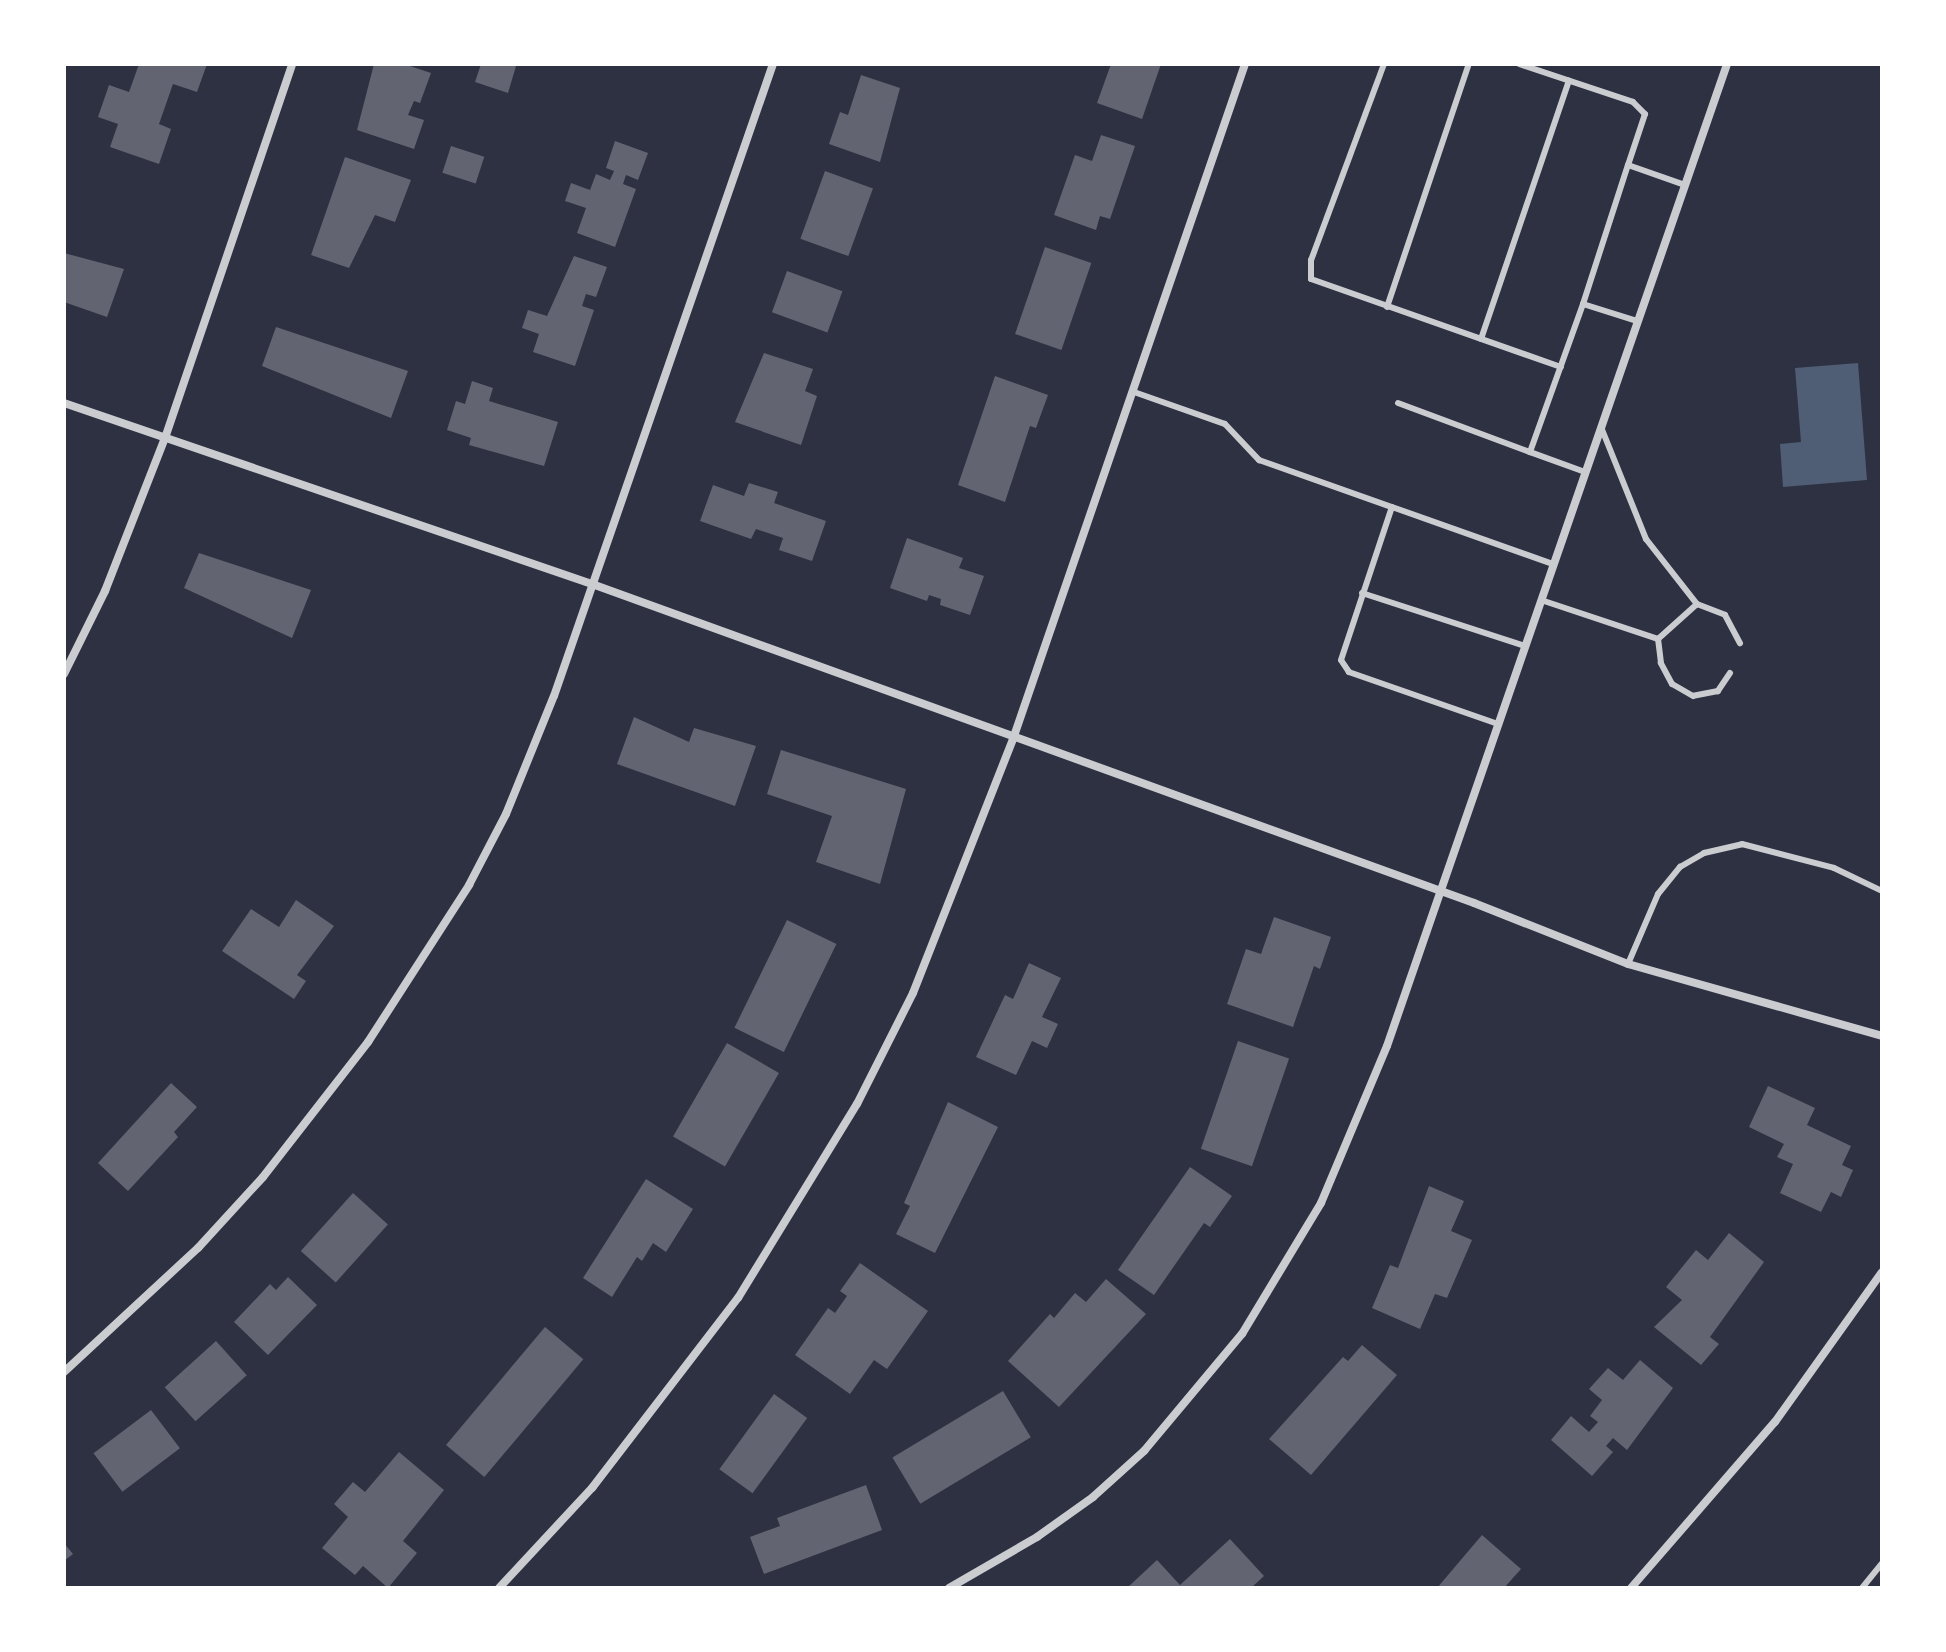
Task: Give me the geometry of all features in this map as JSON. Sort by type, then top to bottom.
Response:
[{"type":"street","points":[[64,674],[105,591],[165,438],[292,64]]},
{"type":"street","points":[[64,1372],[156,1289],[263,1177],[385,1015],[469,885],[506,814],[592,584],[773,64]]},
{"type":"street","points":[[499,1588],[660,1405],[801,1199],[913,993],[1013,739],[1245,64]]},
{"type":"street","points":[[949,1588],[1093,1497],[1144,1451],[1242,1334],[1321,1203],[1387,1046],[1727,64]]},
{"type":"street","points":[[64,403],[592,584],[1013,739],[1441,891],[1628,964],[1882,1036]]},
{"type":"street","points":[[1631,1588],[1775,1422],[1882,1272]]},
{"type":"lane","points":[[1384,64],[1311,260],[1311,279],[1561,367]]},
{"type":"lane","points":[[1387,307],[1469,64]]},
{"type":"lane","points":[[1519,64],[1633,102],[1645,114],[1583,304],[1530,452]]},
{"type":"lane","points":[[1481,339],[1569,81]]},
{"type":"lane","points":[[1628,165],[1685,185]]},
{"type":"lane","points":[[1583,304],[1637,321]]},
{"type":"lane","points":[[1134,392],[1225,424],[1259,460],[1553,564]]},
{"type":"lane","points":[[1398,403],[1585,472]]},
{"type":"lane","points":[[1601,427],[1646,539],[1697,604],[1725,615],[1740,643]]},
{"type":"lane","points":[[1392,507],[1341,660],[1349,672],[1498,724]]},
{"type":"lane","points":[[1362,593],[1525,646]]},
{"type":"lane","points":[[1541,600],[1658,639]]},
{"type":"lane","points":[[1658,639],[1697,604]]},
{"type":"lane","points":[[1658,639],[1661,663],[1672,684],[1693,696],[1718,691],[1730,673]]},
{"type":"lane","points":[[1628,964],[1658,894],[1680,867],[1704,853],[1742,844],[1834,868],[1882,891]]},
{"type":"lane","points":[[1862,1588],[1882,1563]]},
{"type":"water","points":[[1858,363],[1867,480],[1783,487],[1780,444],[1801,442],[1795,368]]},
{"type":"building","points":[[139,64],[207,64],[197,92],[173,84],[159,124],[171,129],[159,164],[110,147],[118,124],[98,117],[109,85],[129,92]]},
{"type":"building","points":[[374,64],[404,64],[431,73],[420,103],[414,101],[408,115],[424,120],[414,149],[357,130]]},
{"type":"building","points":[[481,64],[516,66],[508,93],[475,82]]},
{"type":"building","points":[[1111,64],[1161,64],[1142,119],[1097,103]]},
{"type":"building","points":[[861,75],[900,88],[880,162],[829,144],[840,112],[848,115]]},
{"type":"building","points":[[1101,135],[1135,146],[1110,219],[1100,216],[1096,230],[1054,215],[1075,155],[1092,161]]},
{"type":"building","points":[[615,141],[648,153],[638,180],[626,175],[623,184],[636,189],[615,247],[577,233],[586,208],[565,201],[571,183],[590,190],[596,174],[610,180],[614,171],[606,168]]},
{"type":"building","points":[[451,146],[484,157],[476,183],[442,173]]},
{"type":"building","points":[[345,157],[411,180],[395,222],[375,215],[349,268],[311,255]]},
{"type":"building","points":[[825,171],[873,188],[848,256],[800,239]]},
{"type":"building","points":[[1045,247],[1091,263],[1061,350],[1015,334]]},
{"type":"building","points":[[64,253],[124,269],[107,317],[64,302]]},
{"type":"building","points":[[574,256],[607,267],[596,297],[586,294],[582,306],[594,310],[575,366],[533,352],[539,334],[522,328],[528,310],[547,316]]},
{"type":"building","points":[[787,271],[842,291],[827,333],[772,312]]},
{"type":"building","points":[[276,327],[408,371],[391,418],[262,366]]},
{"type":"building","points":[[764,353],[813,369],[805,391],[817,396],[801,445],[735,422]]},
{"type":"building","points":[[995,376],[1048,395],[1036,428],[1030,426],[1005,502],[958,485]]},
{"type":"building","points":[[472,381],[493,388],[489,401],[558,422],[544,466],[469,445],[471,438],[447,430],[456,401],[465,404]]},
{"type":"building","points":[[749,483],[778,492],[774,503],[826,521],[812,561],[779,550],[783,538],[756,529],[751,539],[700,521],[713,485],[744,496]]},
{"type":"building","points":[[907,538],[963,558],[959,568],[984,576],[970,615],[940,605],[941,599],[929,595],[927,601],[890,588]]},
{"type":"building","points":[[199,553],[311,590],[292,638],[184,588]]},
{"type":"building","points":[[634,717],[689,742],[694,728],[756,746],[735,806],[617,764]]},
{"type":"building","points":[[781,750],[906,789],[880,884],[816,862],[832,816],[767,794]]},
{"type":"building","points":[[296,900],[334,926],[297,975],[306,981],[294,999],[222,951],[251,909],[279,927]]},
{"type":"building","points":[[1274,917],[1331,937],[1320,969],[1314,966],[1293,1027],[1227,1004],[1246,949],[1261,954]]},
{"type":"building","points":[[787,920],[836,944],[784,1052],[734,1028]]},
{"type":"building","points":[[1029,963],[1061,978],[1042,1017],[1058,1024],[1047,1048],[1032,1041],[1016,1075],[976,1057],[1005,995],[1013,999]]},
{"type":"building","points":[[1238,1041],[1289,1059],[1252,1166],[1201,1149]]},
{"type":"building","points":[[727,1043],[779,1073],[725,1167],[673,1137]]},
{"type":"building","points":[[171,1083],[197,1107],[174,1132],[178,1137],[128,1191],[98,1163]]},
{"type":"building","points":[[1768,1086],[1815,1108],[1807,1125],[1851,1146],[1842,1165],[1853,1170],[1841,1197],[1831,1192],[1821,1212],[1780,1193],[1793,1164],[1777,1157],[1784,1144],[1749,1127]]},
{"type":"building","points":[[948,1102],[998,1127],[935,1253],[896,1234],[910,1206],[904,1203]]},
{"type":"building","points":[[1190,1167],[1232,1196],[1210,1227],[1204,1223],[1154,1295],[1118,1270]]},
{"type":"building","points":[[646,1179],[693,1209],[666,1252],[653,1243],[642,1261],[637,1257],[612,1297],[583,1278]]},
{"type":"building","points":[[1429,1186],[1464,1201],[1451,1231],[1472,1240],[1447,1298],[1435,1294],[1420,1329],[1372,1308],[1390,1265],[1398,1268]]},
{"type":"building","points":[[353,1193],[388,1224],[336,1282],[301,1251]]},
{"type":"building","points":[[1729,1233],[1764,1262],[1710,1337],[1719,1344],[1701,1365],[1654,1327],[1682,1300],[1666,1287],[1696,1250],[1708,1260]]},
{"type":"building","points":[[860,1263],[928,1311],[887,1369],[874,1360],[850,1394],[795,1355],[828,1308],[835,1313],[847,1296],[840,1291]]},
{"type":"building","points":[[288,1277],[317,1305],[268,1355],[234,1322],[270,1284],[276,1290]]},
{"type":"building","points":[[1106,1279],[1146,1314],[1059,1407],[1008,1361],[1050,1314],[1054,1318],[1075,1293],[1086,1302]]},
{"type":"building","points":[[545,1327],[583,1359],[484,1477],[446,1445]]},
{"type":"building","points":[[216,1341],[247,1375],[196,1421],[165,1387]]},
{"type":"building","points":[[1362,1345],[1397,1375],[1311,1475],[1269,1439],[1343,1357],[1348,1361]]},
{"type":"building","points":[[1640,1360],[1673,1388],[1627,1450],[1613,1438],[1606,1446],[1613,1452],[1592,1476],[1551,1440],[1571,1416],[1589,1432],[1598,1422],[1590,1416],[1602,1400],[1589,1389],[1608,1368],[1623,1380]]},
{"type":"building","points":[[1003,1391],[1031,1437],[920,1504],[892,1457]]},
{"type":"building","points":[[774,1394],[807,1418],[753,1493],[719,1469]]},
{"type":"building","points":[[151,1410],[180,1448],[122,1492],[93,1453]]},
{"type":"building","points":[[399,1452],[444,1490],[403,1541],[417,1553],[388,1588],[363,1566],[355,1575],[322,1548],[348,1517],[334,1504],[353,1482],[365,1492]]},
{"type":"building","points":[[866,1485],[882,1530],[764,1574],[750,1537],[780,1526],[777,1518]]},
{"type":"building","points":[[1482,1535],[1521,1569],[1504,1588],[1437,1588]]},
{"type":"building","points":[[1230,1539],[1264,1576],[1251,1588],[1127,1588],[1157,1560],[1180,1585]]},
{"type":"building","points":[[64,1543],[73,1554],[64,1561]]}]
